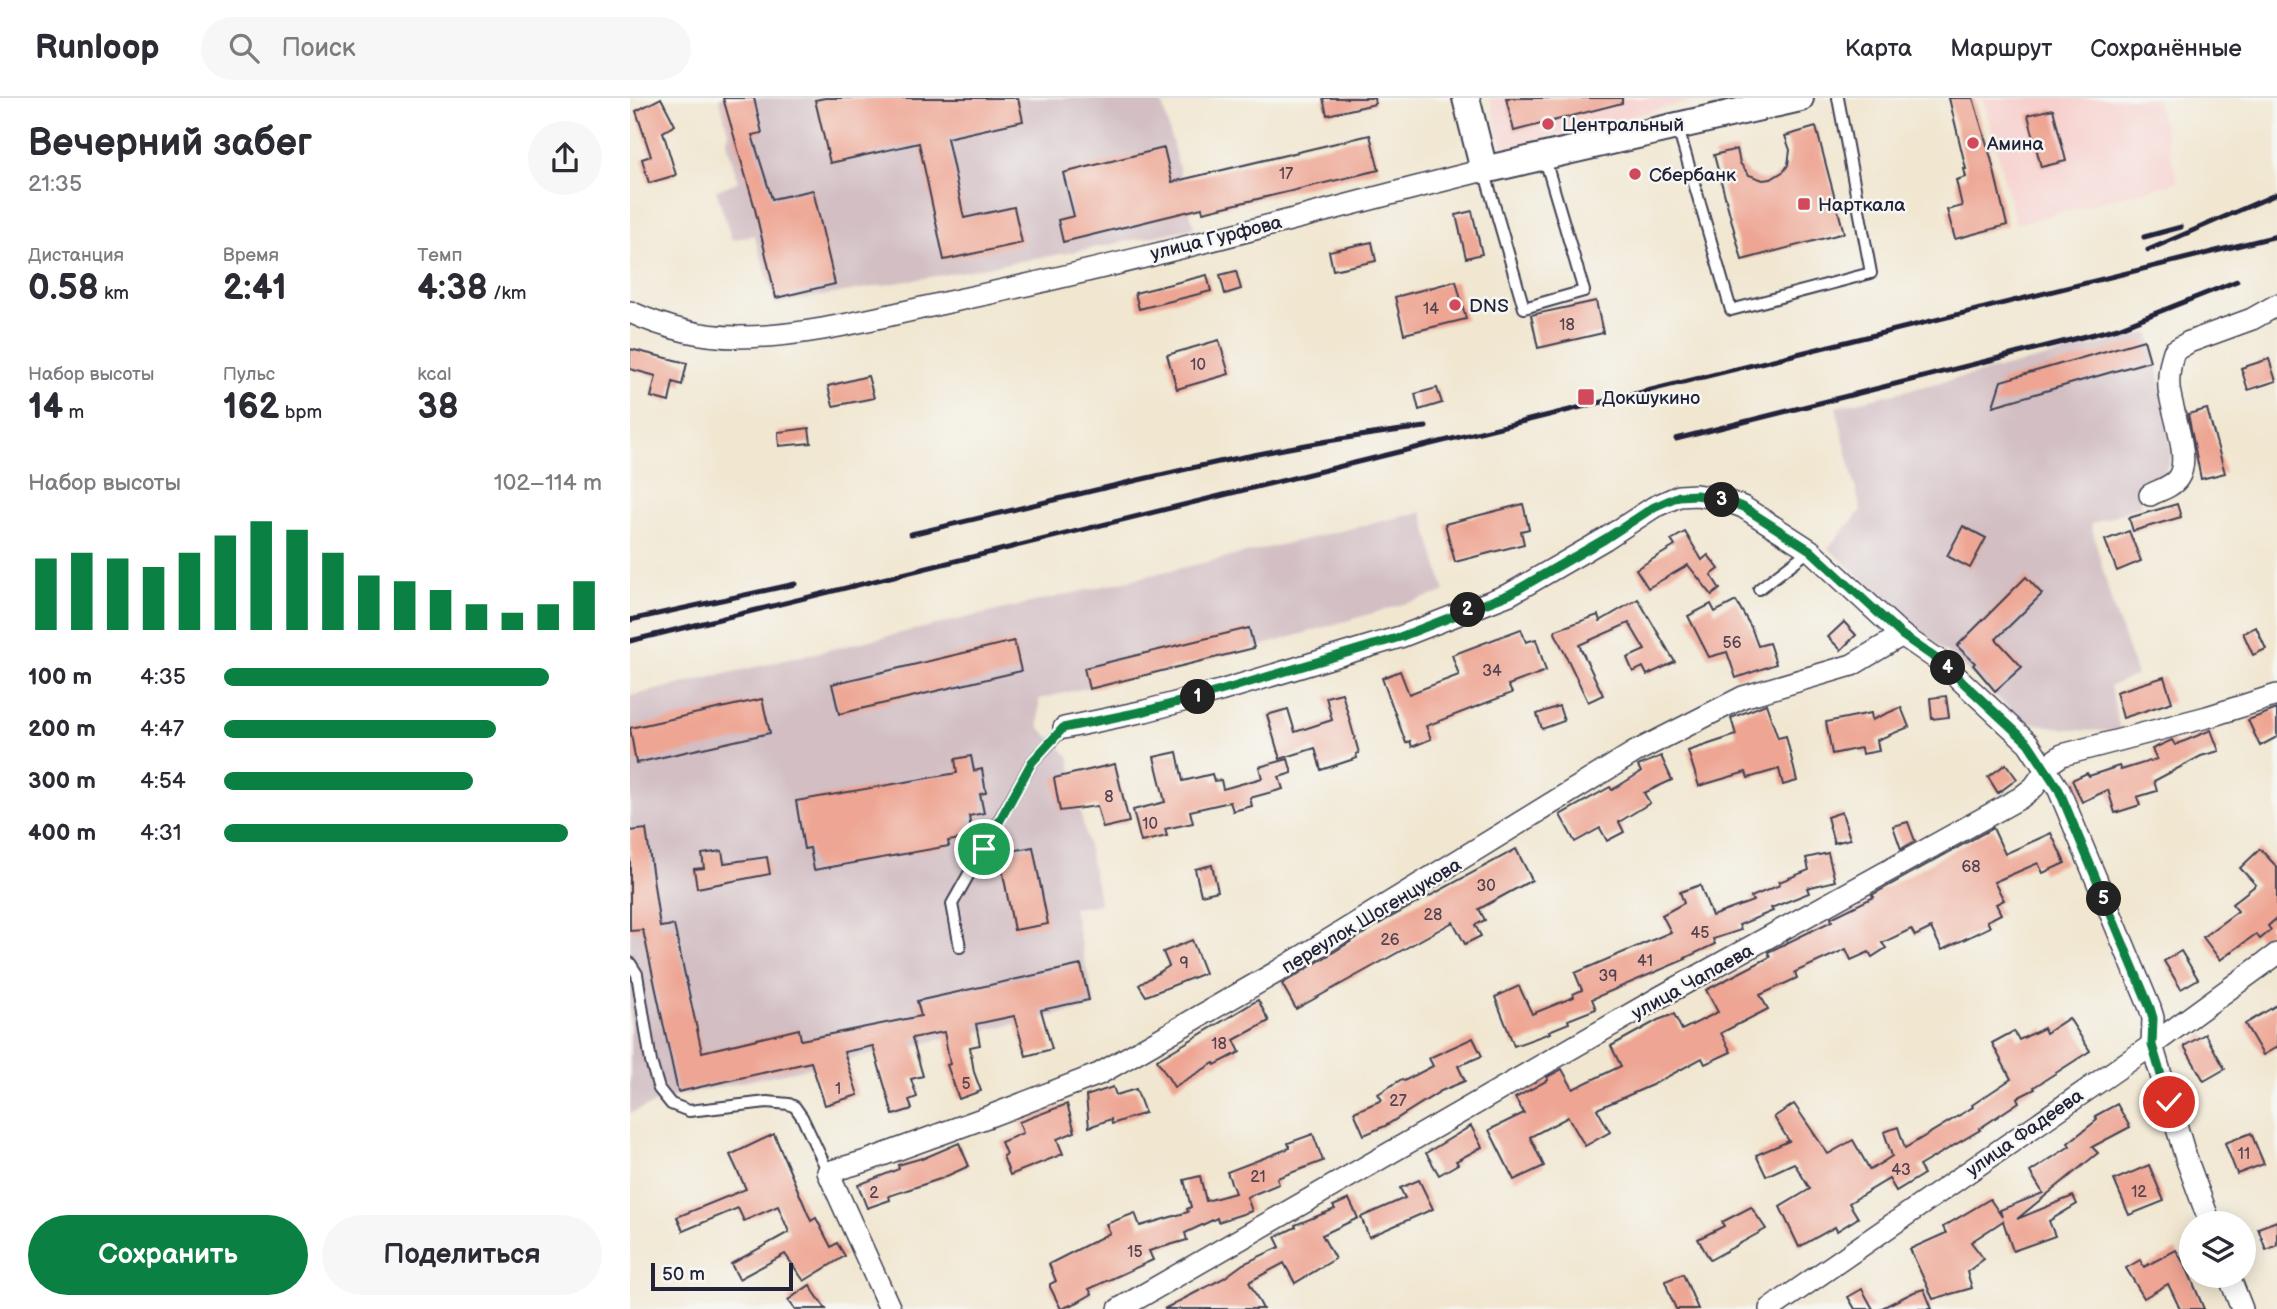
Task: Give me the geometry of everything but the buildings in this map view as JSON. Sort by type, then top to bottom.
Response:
[{"type":"street","points":[[1466,98],[1483,170]]},
{"type":"street","name":"улица Гурфова","points":[[630,312],[676,330],[714,336],[785,334],[827,328],[1019,287],[1483,170],[1800,98]]},
{"type":"street","points":[[2150,495],[2173,484],[2182,469],[2182,449],[2169,387],[2170,364],[2174,351],[2189,342],[2252,319],[2277,305]]},
{"type":"street","points":[[1063,728],[1145,711],[1220,691],[1400,637],[1510,594],[1654,507],[1679,496],[1696,495],[1721,499],[1743,507],[1810,550],[1902,635],[1941,662],[2028,743],[2046,769],[2059,790],[2150,1008],[2153,1018],[2152,1045],[2186,1158],[2206,1211]]},
{"type":"street","name":"переулок Шогенцукова","points":[[828,1172],[866,1161],[1099,1074],[1275,973],[1635,752],[1743,697],[1852,665],[1902,635]]},
{"type":"street","name":"улица Чапаева","points":[[1119,1309],[1661,996],[2020,799],[2035,788],[2046,769],[2062,755],[2207,717],[2277,695]]},
{"type":"street","name":"улица Фадеева","points":[[1770,1309],[2152,1045],[2277,954]]},
{"type":"street","points":[[828,1172],[890,1309]]},
{"type":"street","points":[[2234,1288],[2242,1309]]},
{"type":"lane","points":[[1677,125],[1731,310],[1871,273],[1838,98]]},
{"type":"lane","points":[[1483,170],[1524,308],[1584,291],[1545,156]]},
{"type":"lane","points":[[1759,589],[1810,550]]},
{"type":"lane","points":[[960,947],[952,904],[1032,762],[1063,728]]},
{"type":"lane","points":[[630,962],[637,974],[651,1062],[659,1089],[671,1104],[689,1111],[767,1102],[789,1104],[795,1107],[802,1117],[828,1172]]},
{"type":"shaded area","points":[[719,98],[1161,98],[1194,228],[776,304],[754,235],[732,240],[716,190],[738,182],[726,139],[729,135]]},
{"type":"shaded area","name":"Центральный","points":[[1490,98],[1694,98],[1695,100],[1503,149]]},
{"type":"shaded area","points":[[1983,98],[2156,98],[2178,182],[2016,224]]},
{"type":"shaded area","points":[[2149,333],[2158,368],[2172,455],[2161,481],[2139,490],[2141,506],[2091,524],[2112,604],[2137,675],[2110,686],[2120,731],[2075,730],[2025,722],[1828,548],[1861,511],[1836,407]]},
{"type":"shaded area","points":[[1422,512],[1445,592],[1254,648],[1039,699],[1039,727],[1069,756],[1100,904],[1073,908],[1095,1007],[676,1096],[630,1113],[630,696]]},
{"type":"railway","points":[[2148,250],[2277,194]]},
{"type":"railway","points":[[2144,237],[2181,227]]},
{"type":"railway","points":[[630,641],[2277,236]]},
{"type":"railway","points":[[1676,439],[2118,328],[2237,281]]},
{"type":"railway","points":[[911,534],[1231,459],[1426,427]]},
{"type":"railway","points":[[630,620],[795,584]]},
{"type":"place","name":"Центральный","points":[[1548,124]]},
{"type":"place","name":"Амина","points":[[1973,143]]},
{"type":"place","name":"Сбербанк","points":[[1635,174]]},
{"type":"place","name":"Нарткала","points":[[1804,204]]},
{"type":"place","name":"DNS","points":[[1455,305]]},
{"type":"place","name":"Докшукино","points":[[1586,397]]},
{"type":"route","points":[[984,849],[1032,762],[1063,728],[1145,711],[1220,691],[1400,637],[1510,594],[1654,507],[1679,496],[1696,495],[1721,499],[1743,507],[1810,550],[1902,635],[1941,662],[2028,743],[2059,790],[2150,1008],[2153,1018],[2152,1045],[2169,1102]]}]
